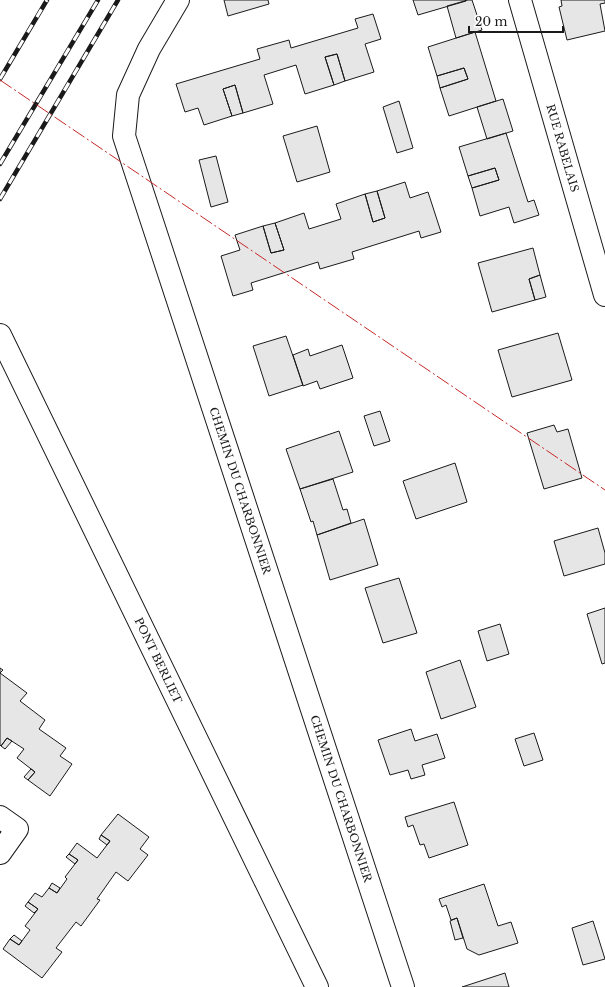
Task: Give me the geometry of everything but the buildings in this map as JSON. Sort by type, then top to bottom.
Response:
[{"type":"street","name":"CHEMIN DU CHARBONNIER","points":[[178,0],[149,49],[128,95],[124,136],[403,987]]},
{"type":"street","name":"RUE RABELAIS","points":[[520,0],[605,295]]},
{"type":"street","name":"PONT BERLIET","points":[[0,334],[317,987]]},
{"type":"street","points":[[0,817],[17,829],[0,853]]},
{"type":"railway","points":[[0,79],[47,0]]},
{"type":"railway","points":[[0,164],[98,0]]},
{"type":"railway","points":[[0,199],[118,0]]},
{"type":"power","points":[[0,80],[605,490]]}]
